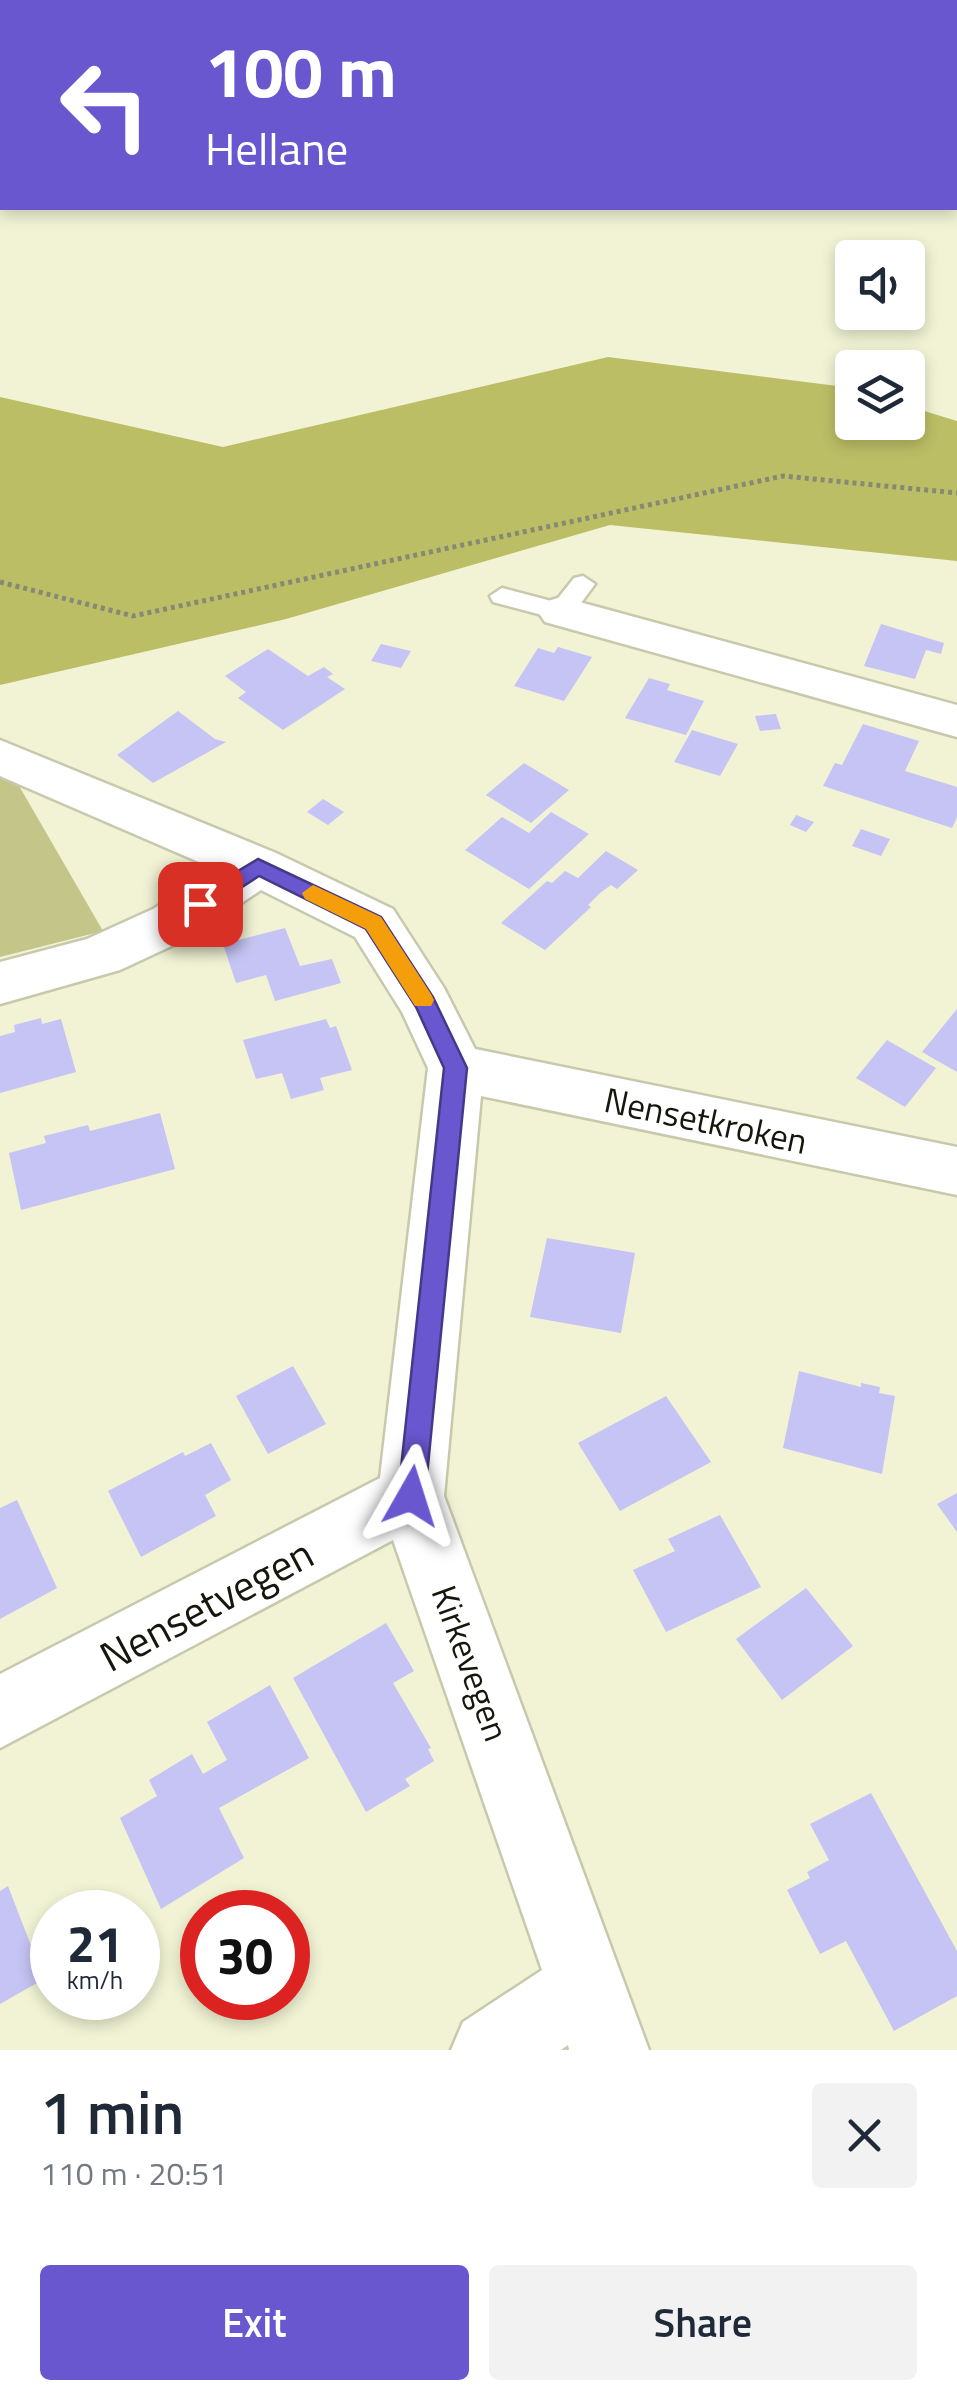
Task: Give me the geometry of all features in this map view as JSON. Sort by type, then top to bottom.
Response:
[{"type":"street","points":[[572,598],[633,635],[957,721]]},
{"type":"street","points":[[0,756],[258,866],[374,923],[425,1004],[456,1068]]},
{"type":"street","points":[[0,983],[101,956],[172,922],[258,866]]},
{"type":"street","name":"Nensetkroken","points":[[456,1068],[957,1171]]},
{"type":"street","name":"Kirkevegen","points":[[456,1068],[411,1496],[598,2018],[490,2050]]},
{"type":"street","name":"Nensetvegen","points":[[0,1712],[411,1496]]},
{"type":"lane","points":[[502,596],[572,598]]},
{"type":"path","points":[[0,582],[133,616],[634,512],[783,476],[957,493]]},
{"type":"green space","points":[[0,753],[103,931],[0,957]]},
{"type":"shaded area","points":[[608,357],[835,386],[835,440],[925,440],[925,411],[957,421],[957,561],[610,525],[286,619],[0,685],[0,397],[223,447]]},
{"type":"building","points":[[881,624],[944,643],[941,654],[926,650],[915,679],[864,666]]},
{"type":"building","points":[[381,644],[411,651],[401,668],[371,661]]},
{"type":"building","points":[[558,647],[592,657],[564,701],[514,686],[538,648],[554,653]]},
{"type":"building","points":[[268,649],[308,676],[324,667],[333,674],[327,677],[345,689],[283,730],[238,698],[246,692],[225,676]]},
{"type":"building","points":[[649,678],[670,684],[667,690],[704,701],[686,735],[625,718]]},
{"type":"building","points":[[178,711],[215,739],[226,742],[153,783],[117,755]]},
{"type":"building","points":[[776,714],[781,729],[760,731],[755,716]]},
{"type":"building","points":[[863,724],[919,741],[905,771],[957,787],[957,817],[952,828],[823,786],[835,763],[842,765]]},
{"type":"building","points":[[692,730],[738,744],[720,776],[674,762]]},
{"type":"building","points":[[524,763],[569,790],[531,823],[486,795]]},
{"type":"building","points":[[323,799],[344,812],[328,825],[307,812]]},
{"type":"building","points":[[551,812],[589,834],[529,889],[465,850],[502,817],[529,833]]},
{"type":"building","points":[[796,815],[814,822],[806,832],[790,825]]},
{"type":"building","points":[[861,829],[890,839],[881,856],[852,846]]},
{"type":"building","points":[[606,851],[638,870],[617,889],[611,885],[600,893],[588,905],[591,907],[545,950],[501,923],[547,881],[552,883],[565,871],[578,878]]},
{"type":"building","points":[[285,928],[300,966],[332,959],[341,983],[275,1001],[266,975],[236,983],[223,944]]},
{"type":"building","points":[[957,1009],[957,1072],[922,1052]]},
{"type":"building","points":[[41,1018],[42,1024],[61,1019],[76,1072],[0,1093],[0,1036],[15,1032],[14,1025]]},
{"type":"building","points":[[326,1019],[330,1028],[336,1026],[352,1070],[320,1078],[324,1090],[291,1099],[282,1073],[256,1079],[243,1040]]},
{"type":"building","points":[[887,1040],[936,1068],[905,1107],[856,1078]]},
{"type":"building","points":[[160,1113],[175,1169],[21,1210],[9,1153],[46,1143],[44,1136],[88,1125],[90,1131]]},
{"type":"building","points":[[547,1238],[635,1253],[621,1333],[530,1317]]},
{"type":"building","points":[[293,1366],[326,1424],[268,1454],[236,1396]]},
{"type":"building","points":[[799,1371],[861,1387],[861,1383],[880,1387],[879,1393],[895,1396],[882,1474],[783,1448]]},
{"type":"building","points":[[666,1396],[711,1462],[620,1511],[578,1443]]},
{"type":"building","points":[[211,1443],[231,1480],[205,1495],[216,1516],[141,1557],[108,1491],[183,1452],[185,1456]]},
{"type":"building","points":[[957,1493],[957,1532],[937,1504]]},
{"type":"building","points":[[17,1500],[57,1588],[0,1619],[0,1508]]},
{"type":"building","points":[[720,1515],[761,1587],[666,1632],[633,1570],[675,1551],[668,1539]]},
{"type":"building","points":[[806,1588],[853,1646],[782,1700],[736,1639]]},
{"type":"building","points":[[386,1623],[414,1671],[393,1683],[431,1748],[428,1749],[434,1761],[405,1779],[410,1786],[366,1812],[293,1678]]},
{"type":"building","points":[[270,1685],[309,1758],[219,1808],[244,1858],[192,1890],[180,1890],[180,1897],[161,1909],[160,1890],[152,1890],[120,1818],[157,1796],[149,1780],[192,1754],[203,1774],[227,1760],[207,1722]]},
{"type":"building","points":[[871,1793],[957,1951],[957,1996],[894,2031],[846,1941],[820,1954],[787,1890],[810,1878],[807,1872],[829,1860],[810,1824]]},
{"type":"building","points":[[8,1886],[30,1943],[30,1987],[0,2004],[0,1891]]},
{"type":"slow traffic","points":[[313,893],[374,923],[423,1000]]},
{"type":"route","points":[[200,904],[258,866],[374,923],[425,1004],[456,1068],[411,1496]]}]
